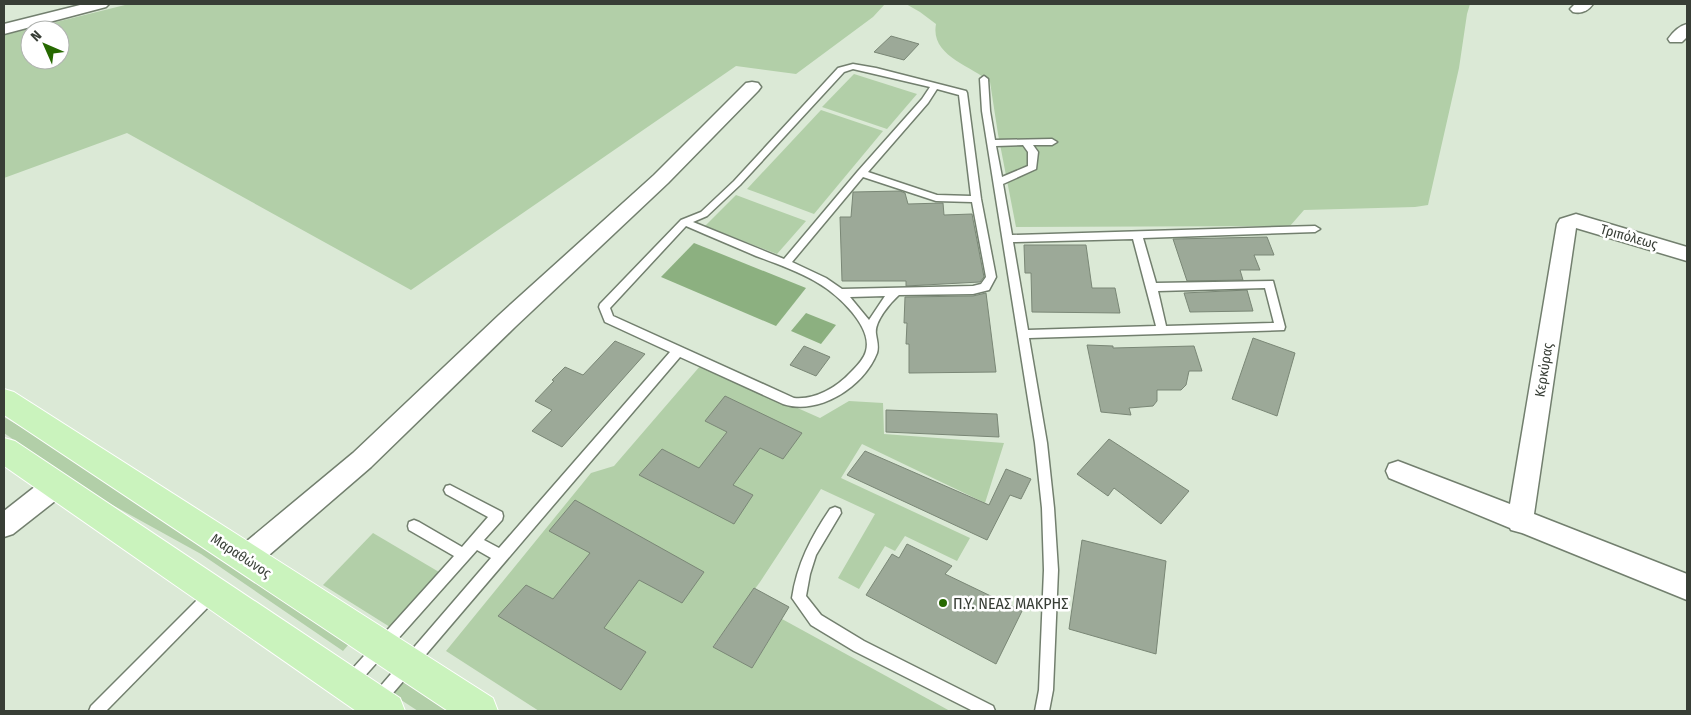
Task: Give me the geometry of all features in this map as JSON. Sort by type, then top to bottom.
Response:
[{"type":"main road","name":"Μαραθώνος","points":[[4,400],[245,559],[404,646],[480,711]]},
{"type":"main road","points":[[4,450],[370,700]]},
{"type":"street","points":[[4,29],[49,11],[101,4]]},
{"type":"street","points":[[245,559],[362,460],[506,321],[661,179],[752,87]]},
{"type":"street","name":"Τριπόλεως","points":[[1570,221],[1576,221],[1687,254]]},
{"type":"street","name":"Κερκύρας","points":[[1520,522],[1567,224],[1570,221]]},
{"type":"street","points":[[1398,471],[1687,588]]},
{"type":"street","points":[[4,526],[55,486]]},
{"type":"lane","points":[[684,222],[828,283],[853,306],[870,332],[872,350],[866,364],[853,377],[827,396],[813,402],[800,404],[788,401],[609,319],[604,307],[684,222],[704,214],[737,182],[841,70],[853,66],[876,70],[963,93],[976,199],[991,277],[984,287],[973,290],[838,292]]},
{"type":"lane","points":[[984,79],[986,111],[1009,239],[1041,443],[1048,508],[1051,570],[1046,690],[1042,711]]},
{"type":"lane","points":[[786,264],[892,136],[925,101],[934,86]]},
{"type":"lane","points":[[992,143],[1027,144],[1052,142]]},
{"type":"lane","points":[[999,182],[1033,167],[1033,152],[1027,144]]},
{"type":"lane","points":[[862,173],[936,198],[976,199]]},
{"type":"lane","points":[[1009,239],[1315,229]]},
{"type":"lane","points":[[1137,235],[1162,330]]},
{"type":"lane","points":[[1023,334],[1280,327],[1269,284],[1152,287]]},
{"type":"lane","points":[[870,332],[876,316],[886,299],[896,292]]},
{"type":"lane","points":[[370,700],[404,646],[501,556],[678,351]]},
{"type":"lane","points":[[370,700],[464,554],[497,516],[450,490]]},
{"type":"lane","points":[[835,513],[815,541],[801,577],[800,598],[816,620],[859,646],[988,711]]},
{"type":"lane","points":[[414,526],[464,554]]},
{"type":"lane","points":[[475,542],[501,556]]},
{"type":"lane","points":[[96,711],[213,594]]},
{"type":"shaded area","points":[[129,4],[885,4],[873,17],[796,74],[736,66],[411,290],[127,133],[4,178],[4,35],[20,31],[20,70],[70,70],[70,20],[64,20]]},
{"type":"shaded area","points":[[906,4],[1470,4],[1459,68],[1428,205],[1304,210],[1290,226],[1016,227],[990,82],[945,52],[939,44],[936,35],[936,24]]},
{"type":"shaded area","points":[[854,74],[917,94],[887,129],[822,107]]},
{"type":"shaded area","points":[[821,110],[883,131],[814,214],[747,189]]},
{"type":"shaded area","points":[[736,195],[806,221],[777,254],[705,226]]},
{"type":"shaded area","points":[[694,243],[806,288],[776,326],[661,277]]},
{"type":"shaded area","points":[[806,313],[836,325],[821,344],[791,331]]},
{"type":"shaded area","points":[[701,365],[820,418],[849,401],[883,403],[884,434],[1004,443],[985,503],[862,444],[841,478],[970,538],[957,561],[905,536],[895,551],[885,546],[859,589],[838,578],[875,514],[821,489],[760,582],[713,646],[752,668],[782,619],[950,711],[539,711],[446,651],[591,473],[614,466]]},
{"type":"shaded area","points":[[4,417],[33,434],[349,644],[343,651],[201,554],[87,491],[4,433]]},
{"type":"shaded area","points":[[373,533],[439,572],[390,627],[323,585]]},
{"type":"shaded area","points":[[402,679],[451,711],[418,711],[395,696],[393,690]]},
{"type":"building","points":[[891,36],[919,44],[904,60],[874,52]]},
{"type":"building","points":[[900,191],[905,193],[908,204],[943,203],[944,215],[972,214],[984,277],[980,282],[906,286],[906,281],[842,281],[840,217],[851,217],[853,192]]},
{"type":"building","points":[[1267,237],[1274,255],[1254,255],[1260,270],[1240,270],[1243,280],[1187,281],[1173,239]]},
{"type":"building","points":[[1024,245],[1086,245],[1092,288],[1115,288],[1120,313],[1032,312],[1031,273],[1025,273]]},
{"type":"building","points":[[1247,290],[1253,311],[1190,312],[1184,293]]},
{"type":"building","points":[[986,293],[996,372],[909,373],[909,344],[906,344],[907,323],[904,323],[905,297],[973,296]]},
{"type":"building","points":[[1253,338],[1295,353],[1277,416],[1232,399]]},
{"type":"building","points":[[615,341],[645,354],[562,447],[532,431],[552,410],[535,401],[554,381],[552,380],[565,367],[583,375]]},
{"type":"building","points":[[1087,345],[1113,346],[1113,348],[1194,346],[1202,371],[1189,371],[1186,385],[1181,390],[1157,390],[1157,401],[1153,406],[1129,408],[1131,415],[1101,412]]},
{"type":"building","points":[[804,346],[830,357],[816,376],[790,365]]},
{"type":"building","points":[[725,396],[802,433],[783,459],[760,448],[733,485],[753,495],[734,524],[639,475],[662,449],[699,468],[727,432],[705,421]]},
{"type":"building","points":[[886,410],[997,414],[999,437],[886,432]]},
{"type":"building","points":[[1109,439],[1189,491],[1161,524],[1114,488],[1108,496],[1077,474]]},
{"type":"building","points":[[865,451],[989,505],[1006,469],[1031,479],[1021,499],[1010,495],[987,540],[847,475]]},
{"type":"building","points":[[575,500],[704,572],[682,603],[639,580],[604,628],[646,652],[621,690],[498,616],[526,585],[553,599],[590,553],[549,531]]},
{"type":"building","points":[[1082,540],[1166,561],[1156,654],[1069,629]]},
{"type":"building","name":"Π.Υ. ΝΕΑΣ ΜΑΚΡΗΣ","points":[[907,544],[952,566],[945,574],[1022,611],[996,664],[866,595],[892,554],[899,558]]},
{"type":"building","points":[[754,588],[789,607],[752,668],[713,647]]},
{"type":"place","name":"Π.Υ. ΝΕΑΣ ΜΑΚΡΗΣ","points":[[943,603]]}]
